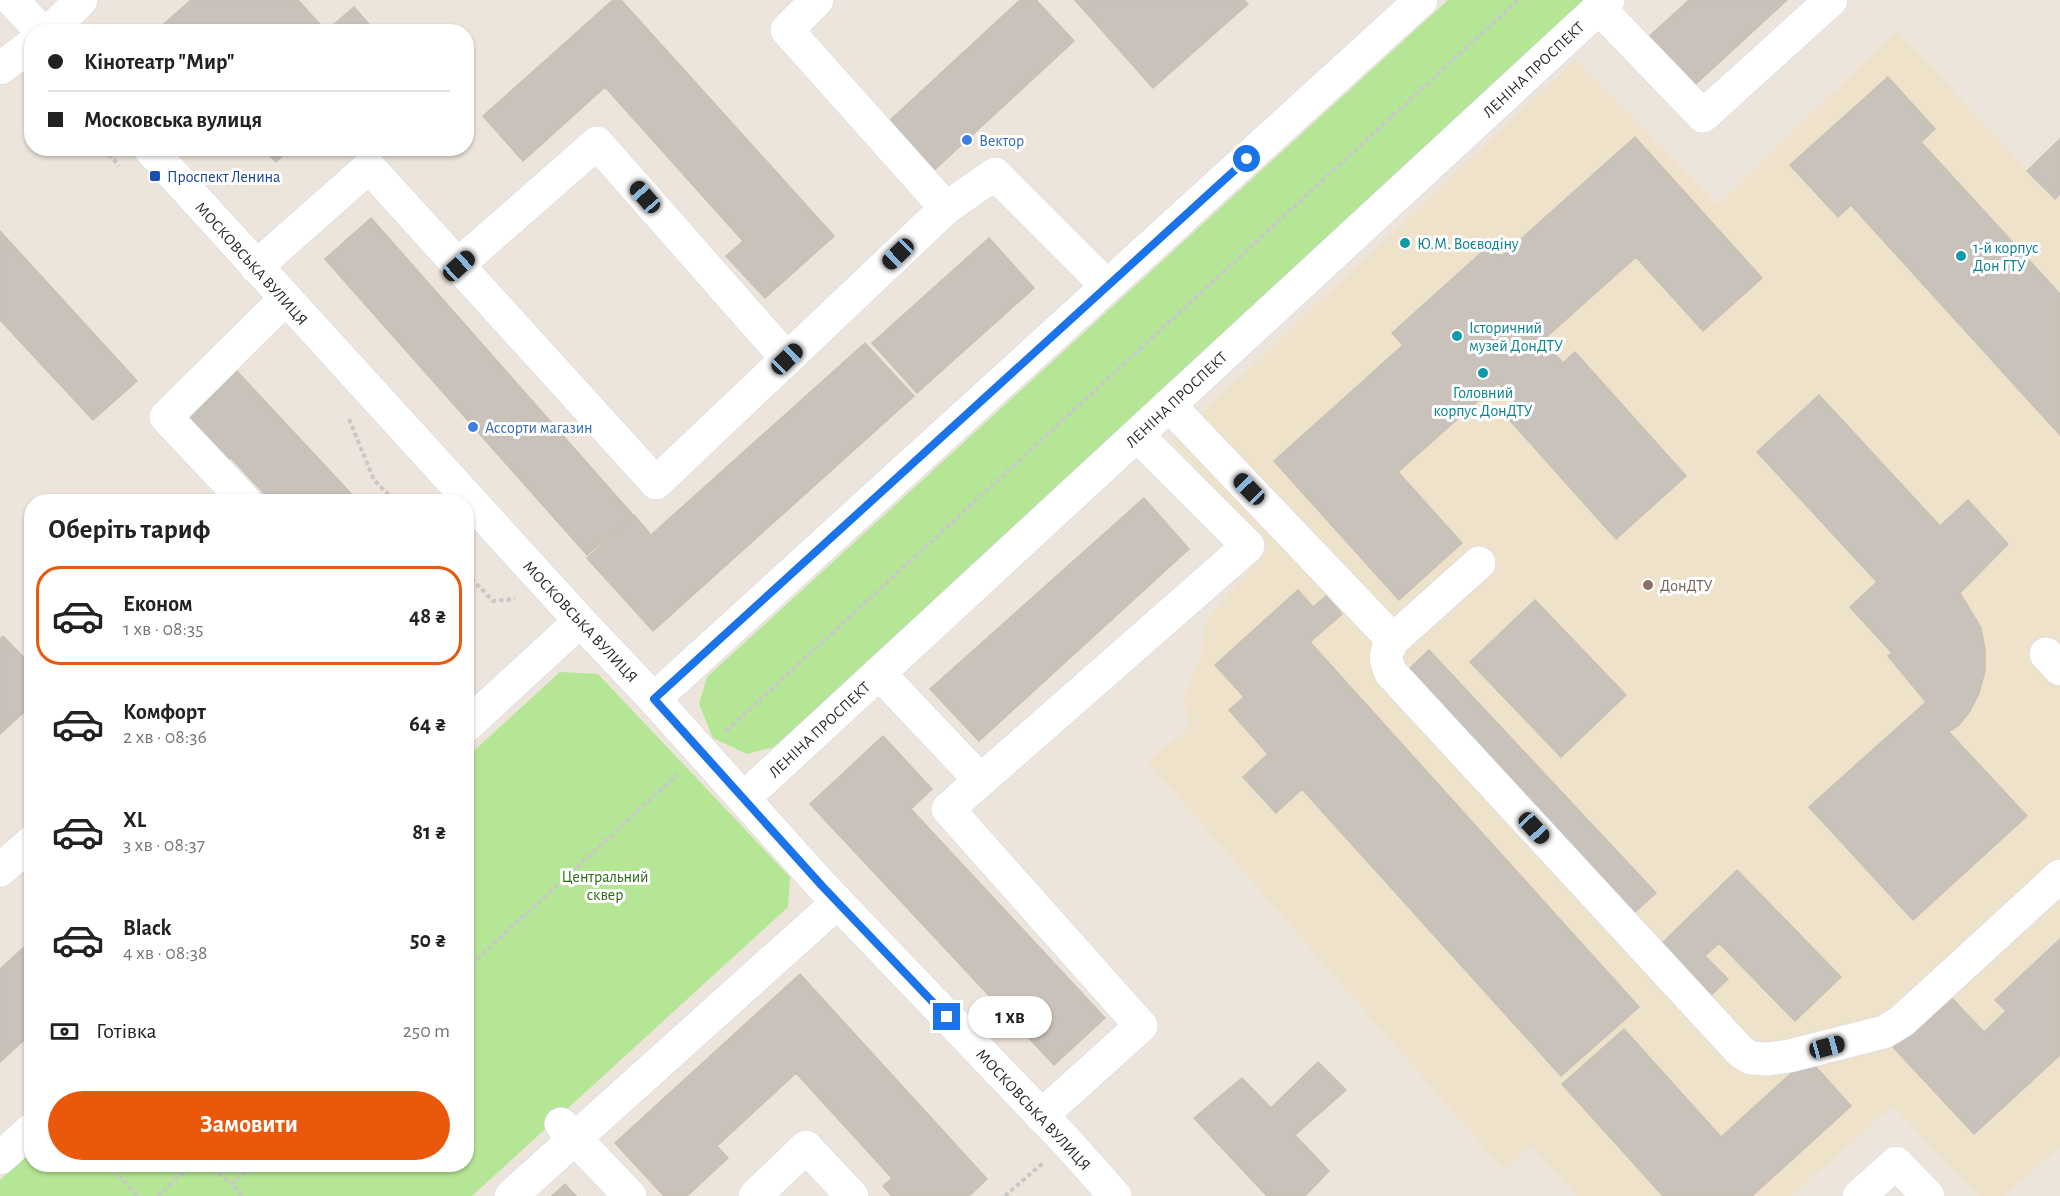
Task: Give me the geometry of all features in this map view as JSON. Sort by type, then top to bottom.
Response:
[{"type":"street","points":[[12,0],[34,24]]},
{"type":"street","points":[[57,24],[81,0]]},
{"type":"street","points":[[817,0],[787,30],[946,208]]},
{"type":"street","points":[[654,699],[1421,0]]},
{"type":"street","points":[[1603,4],[1703,116],[1832,0]]},
{"type":"street","name":"ЛЕНІНА ПРОСПЕКТ","points":[[744,798],[1603,4]]},
{"type":"street","points":[[0,68],[24,51]]},
{"type":"street","points":[[459,266],[597,143],[787,359]]},
{"type":"street","name":"МОСКОВСЬКА ВУЛИЦЯ","points":[[155,156],[464,494]]},
{"type":"street","points":[[256,267],[369,167],[656,483],[946,208],[995,174],[1107,286]]},
{"type":"street","points":[[238,494],[166,417],[285,299]]},
{"type":"street","points":[[1169,405],[1393,640]]},
{"type":"street","points":[[1041,1116],[1142,1026],[948,809],[1248,546],[1137,435]]},
{"type":"street","name":"МОСКОВСЬКА ВУЛИЦЯ","points":[[474,505],[838,902],[1067,1142],[1115,1196]]},
{"type":"street","points":[[1479,563],[1393,640],[1386,651],[1385,661],[1391,673],[1741,1052],[1751,1058],[1768,1059],[1789,1056],[1884,1032],[1902,1021],[2060,876]]},
{"type":"street","points":[[474,719],[580,621]]},
{"type":"street","points":[[879,673],[981,780]]},
{"type":"street","points":[[0,870],[24,849]]},
{"type":"street","points":[[511,1196],[568,1131],[838,902]]},
{"type":"street","points":[[568,1131],[630,1196]]},
{"type":"street","points":[[0,1158],[24,1136]]},
{"type":"street","points":[[755,1196],[806,1146],[852,1196]]},
{"type":"street","points":[[1859,1196],[1896,1163],[1928,1196]]},
{"type":"path","points":[[474,962],[1518,0]]},
{"type":"path","points":[[474,581],[493,601],[525,598]]},
{"type":"path","points":[[1005,1196],[1067,1142]]},
{"type":"path","points":[[116,1172],[137,1196]]},
{"type":"path","points":[[158,1196],[184,1172]]},
{"type":"path","points":[[217,1172],[242,1196]]},
{"type":"path","points":[[232,1184],[245,1172]]},
{"type":"shaded area","name":"ДонДТУ","points":[[1897,31],[2055,199],[2060,194],[2060,1147],[2004,1196],[1979,1196],[1893,1106],[1791,1196],[1577,1196],[1531,1145],[1504,1170],[1148,762],[1190,726],[1184,699],[1202,652],[1206,622],[1267,548],[1172,442],[1575,60],[1718,204]]},
{"type":"green space","points":[[1448,0],[1588,0],[774,747],[747,754],[713,738],[699,704],[707,677]]},
{"type":"green space","name":"Центральний сквер","points":[[560,672],[598,674],[790,877],[788,907],[472,1196],[0,1196],[0,1180],[24,1158],[24,1172],[474,1172],[474,751]]},
{"type":"building","points":[[191,0],[298,0],[320,24],[164,24]]},
{"type":"building","points":[[613,0],[621,0],[834,236],[765,298],[726,256],[743,241],[605,87],[523,161],[483,116]]},
{"type":"building","points":[[1020,0],[1036,0],[1074,41],[931,173],[886,124]]},
{"type":"building","points":[[1075,0],[1244,0],[1248,4],[1153,88]]},
{"type":"building","points":[[1689,0],[1787,0],[1686,93],[1642,43]]},
{"type":"building","points":[[354,7],[369,24],[334,24]]},
{"type":"building","name":"1-й корпус Дон ГТУ","points":[[1888,77],[1935,129],[1921,142],[2060,294],[2060,435],[1851,205],[1838,217],[1790,165]]},
{"type":"building","name":"Головний корпус ДонДТУ","points":[[1635,137],[1762,278],[1703,331],[1636,257],[1543,340],[1563,363],[1575,352],[1686,476],[1616,539],[1505,415],[1517,404],[1498,383],[1398,472],[1462,543],[1399,600],[1274,461],[1403,345],[1392,333],[1491,244],[1502,256]]},
{"type":"building","points":[[2060,139],[2060,194],[2055,199],[2027,171]]},
{"type":"building","points":[[270,156],[282,156],[276,162]]},
{"type":"building","points":[[371,218],[633,515],[587,555],[325,259]]},
{"type":"building","points":[[0,231],[137,381],[93,420],[0,320]]},
{"type":"building","points":[[989,238],[1034,288],[917,393],[872,343]]},
{"type":"building","points":[[865,343],[914,396],[653,631],[587,558],[634,515],[651,535]]},
{"type":"building","points":[[232,366],[351,494],[264,494],[231,458],[224,464],[178,415]]},
{"type":"building","points":[[1819,395],[1940,526],[1968,500],[2008,544],[1960,593],[1981,628],[1985,649],[1985,671],[1979,693],[1970,711],[1959,725],[1949,732],[2027,816],[1913,920],[1809,807],[1926,702],[1888,656],[1892,653],[1850,607],[1877,582],[1757,452]]},
{"type":"building","points":[[1144,498],[1189,549],[979,741],[930,689]]},
{"type":"building","points":[[1298,590],[1313,607],[1326,596],[1342,614],[1310,642],[1639,1007],[1561,1076],[1302,789],[1276,813],[1243,777],[1268,754],[1229,710],[1244,697],[1215,665]]},
{"type":"building","points":[[1535,600],[1626,695],[1561,757],[1470,662]]},
{"type":"building","points":[[3,636],[24,658],[24,712],[0,734],[0,639]]},
{"type":"building","points":[[1429,650],[1656,893],[1634,913],[1408,670]]},
{"type":"building","points":[[883,736],[932,789],[911,809],[1105,1018],[1054,1065],[810,804]]},
{"type":"building","points":[[1737,870],[1841,977],[1795,1021],[1719,943],[1705,956],[1728,979],[1704,1002],[1654,951]]},
{"type":"building","points":[[2060,939],[2060,1055],[1974,1134],[1893,1047],[1949,995],[1984,1032],[2006,1011],[1995,1000]]},
{"type":"building","points":[[24,947],[24,1040],[0,1062],[0,969]]},
{"type":"building","points":[[800,974],[987,1179],[969,1196],[892,1196],[883,1186],[892,1178],[796,1073],[717,1146],[728,1158],[687,1196],[664,1196],[615,1143]]},
{"type":"building","points":[[1624,1029],[1721,1137],[1808,1058],[1851,1106],[1752,1196],[1663,1196],[1562,1084]]},
{"type":"building","points":[[1318,1062],[1346,1090],[1295,1135],[1329,1171],[1305,1196],[1267,1196],[1194,1118],[1242,1078],[1271,1108]]},
{"type":"building","points":[[565,1184],[576,1196],[552,1196]]},
{"type":"place","name":"Вектор","points":[[967,140]]},
{"type":"place","name":"Проспект Ленина","points":[[155,176]]},
{"type":"place","name":"Ю.М. Воєводіну","points":[[1405,243]]},
{"type":"place","name":"1-й корпус Дон ГТУ","points":[[1961,256]]},
{"type":"place","name":"Історичний музей ДонДТУ","points":[[1457,336]]},
{"type":"place","name":"Головний корпус ДонДТУ","points":[[1483,373]]},
{"type":"place","name":"Ассорти магазин","points":[[473,427]]},
{"type":"place","name":"ДонДТУ","points":[[1648,585]]},
{"type":"route","points":[[947,1017],[823,887],[654,699],[1247,159]]}]
